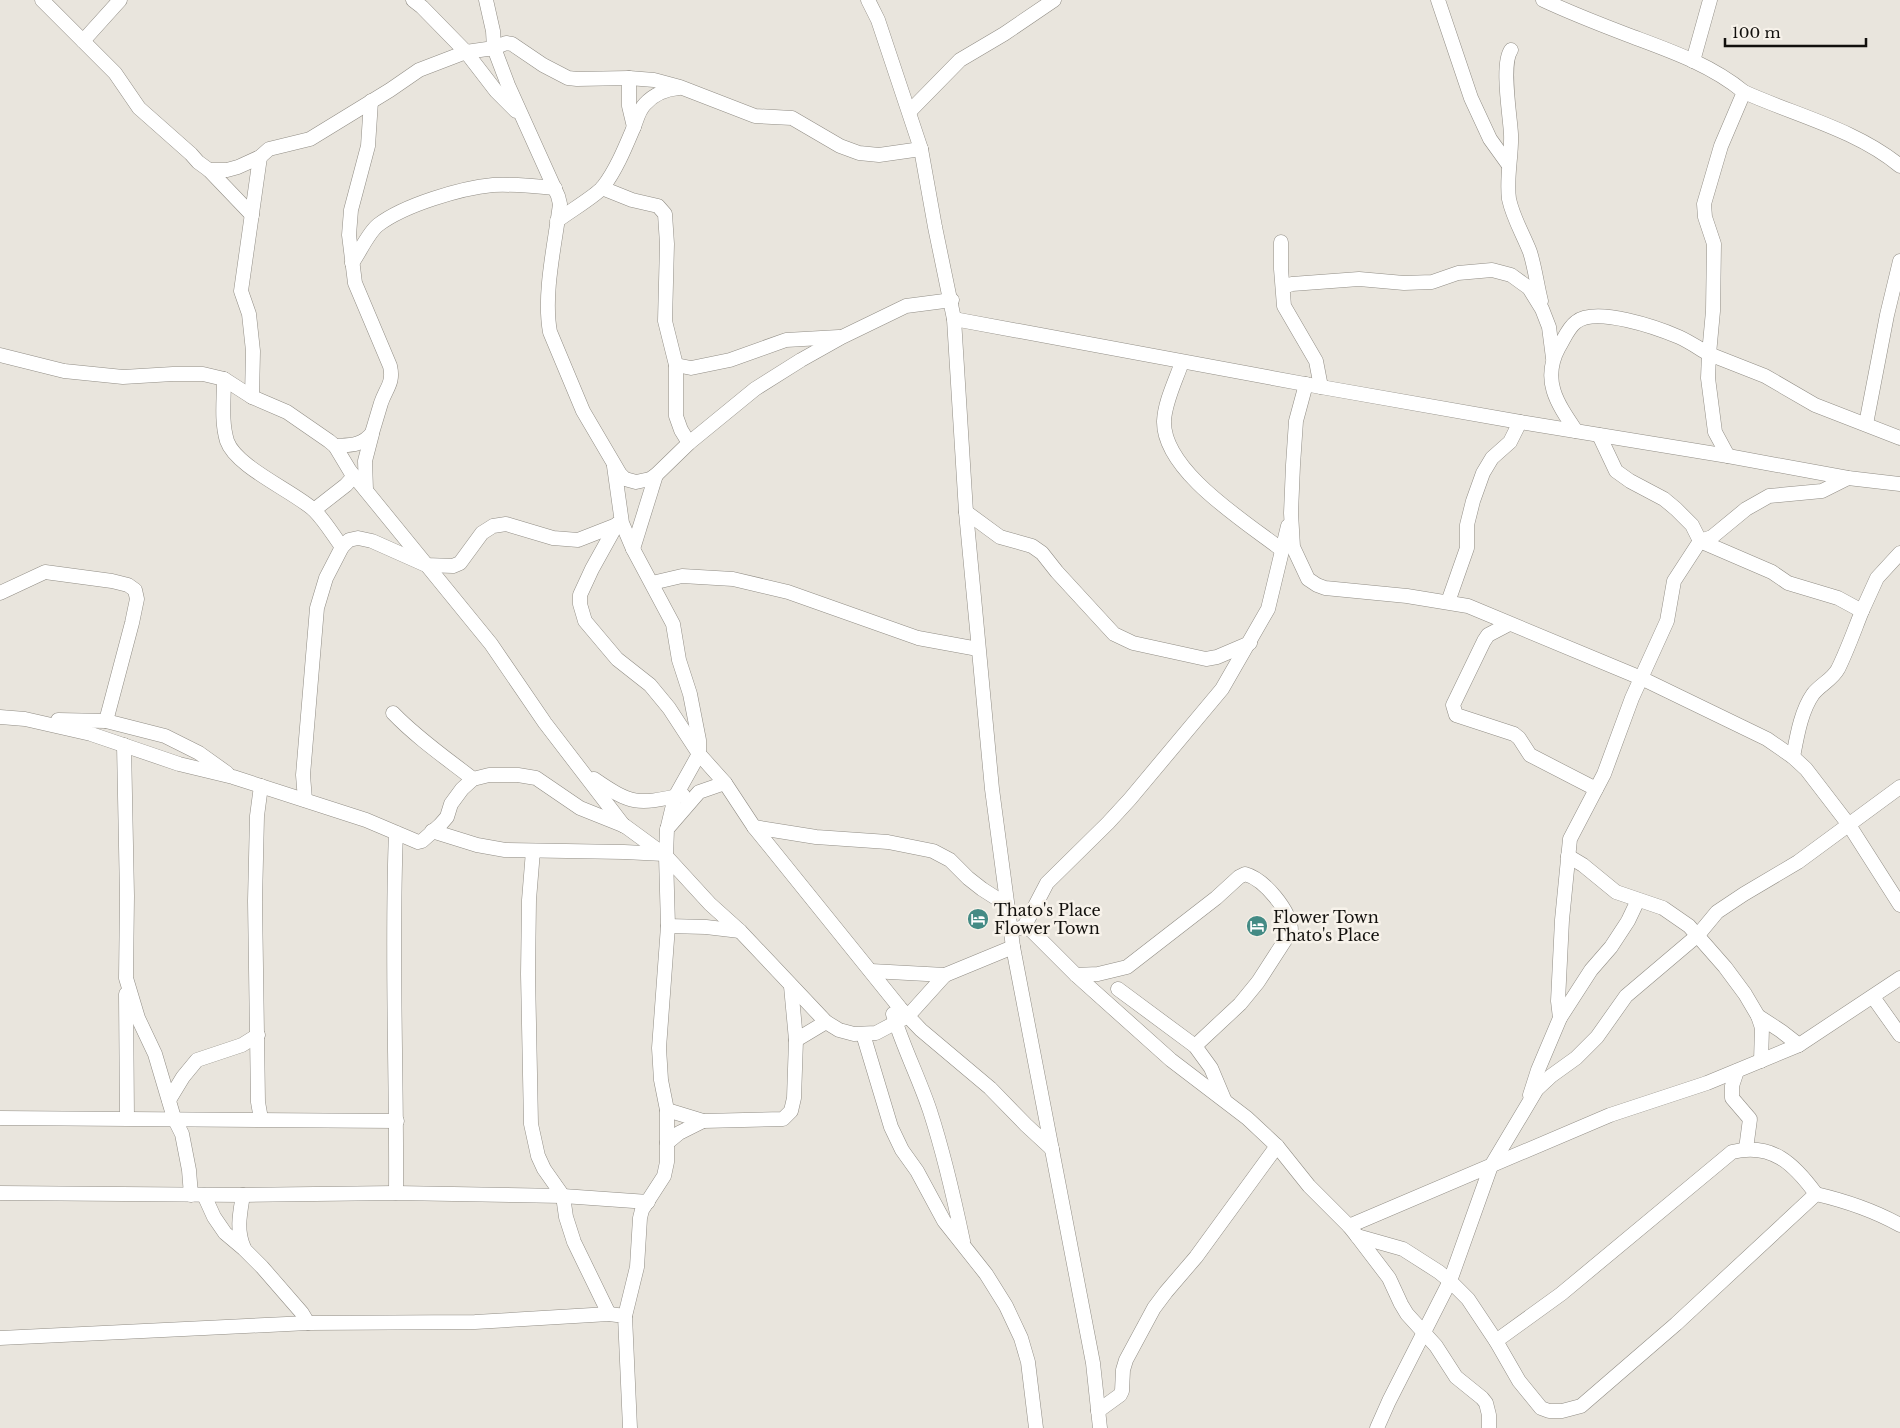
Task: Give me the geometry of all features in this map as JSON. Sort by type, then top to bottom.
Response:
[{"type":"street","points":[[42,0],[115,73],[140,108],[198,162],[210,170],[252,215]]},
{"type":"street","points":[[83,41],[120,0]]},
{"type":"street","points":[[413,0],[466,52],[496,91],[522,117]]},
{"type":"street","points":[[486,0],[493,31],[494,48],[522,117],[555,188],[560,204],[548,311],[550,332],[583,411],[614,465],[625,479],[643,482],[656,475],[689,443],[755,389],[842,337],[906,306],[952,300]]},
{"type":"street","points":[[868,0],[878,20],[910,111],[921,149],[935,227],[952,300],[966,512],[992,789],[1007,905],[1017,928],[1038,936],[1076,975],[1170,1060],[1248,1118],[1278,1146],[1308,1186],[1353,1231],[1389,1278],[1407,1314],[1436,1346],[1456,1377],[1486,1403],[1489,1415],[1489,1428]]},
{"type":"street","points":[[910,111],[960,60],[1004,34],[1054,0]]},
{"type":"street","points":[[1438,0],[1470,98],[1490,139],[1508,164]]},
{"type":"street","points":[[1543,0],[1693,61],[1730,80],[1744,92],[1831,127],[1885,154],[1900,166]]},
{"type":"street","points":[[1693,61],[1710,0]]},
{"type":"street","points":[[210,170],[238,168],[260,157],[269,149],[310,139],[419,70],[466,52],[494,48],[506,43],[512,44],[543,65],[568,78],[654,80],[680,87],[755,116],[792,118],[840,146],[859,153],[879,155],[921,149]]},
{"type":"street","points":[[1511,50],[1508,58],[1507,96],[1511,148],[1508,164],[1509,198],[1517,226],[1530,251],[1542,309],[1549,327],[1553,358],[1551,384],[1560,408],[1576,431]]},
{"type":"street","points":[[629,78],[630,106],[634,128]]},
{"type":"street","points":[[557,221],[602,188],[616,166],[644,104],[659,94],[680,87]]},
{"type":"street","points":[[1728,456],[1715,432],[1708,378],[1713,311],[1714,244],[1705,217],[1704,204],[1721,146],[1744,92]]},
{"type":"street","points":[[366,490],[365,460],[382,400],[390,386],[392,373],[355,283],[349,235],[351,210],[368,146],[371,102]]},
{"type":"street","points":[[252,397],[253,350],[249,314],[241,291],[260,157]]},
{"type":"street","points":[[352,263],[363,248],[370,233],[378,225],[408,208],[457,192],[493,185],[555,188]]},
{"type":"street","points":[[602,188],[632,200],[658,206],[665,214],[667,244],[665,321],[676,365],[676,416],[681,430],[689,443]]},
{"type":"street","points":[[1281,242],[1284,306],[1316,361],[1321,387]]},
{"type":"street","points":[[1866,424],[1887,315],[1900,261]]},
{"type":"street","points":[[1283,287],[1292,284],[1360,279],[1404,283],[1432,282],[1458,273],[1492,270],[1511,275],[1528,288],[1542,309]]},
{"type":"street","points":[[1553,358],[1570,328],[1577,320],[1609,316],[1644,324],[1680,338],[1709,354],[1765,376],[1815,405],[1900,438]]},
{"type":"street","points":[[954,319],[1520,422],[1848,478],[1900,484]]},
{"type":"street","points":[[676,365],[691,368],[720,362],[786,340],[842,337]]},
{"type":"street","points":[[0,355],[64,371],[123,377],[203,374],[224,379],[252,397],[287,412],[335,446],[354,476],[491,644],[545,723],[625,826]]},
{"type":"street","points":[[1182,362],[1165,409],[1164,430],[1172,452],[1198,486],[1282,550]]},
{"type":"street","points":[[224,379],[223,419],[228,442],[241,459],[314,510],[342,547]]},
{"type":"street","points":[[1306,384],[1296,421],[1291,513],[1294,547],[1308,579],[1325,588],[1407,596],[1468,606],[1641,678],[1767,739],[1793,757],[1806,770],[1849,825],[1900,905]]},
{"type":"street","points":[[1448,602],[1467,548],[1466,525],[1483,473],[1492,458],[1510,442],[1520,422]]},
{"type":"street","points":[[335,446],[359,444],[372,433]]},
{"type":"street","points":[[1599,435],[1616,471],[1630,481],[1664,499],[1692,525],[1700,541],[1772,572],[1788,583],[1838,598],[1862,612]]},
{"type":"street","points":[[614,465],[619,523],[673,624],[679,660],[697,726],[699,754],[675,797],[667,829],[665,855],[668,926],[659,1048],[661,1080],[667,1110],[667,1162],[664,1176],[640,1218],[637,1267],[625,1316],[630,1427]]},
{"type":"street","points":[[633,549],[656,475]]},
{"type":"street","points":[[314,510],[346,485],[354,476]]},
{"type":"street","points":[[1560,1018],[1558,1001],[1562,920],[1570,839],[1604,774],[1641,678],[1667,621],[1674,581],[1700,541],[1712,537],[1746,509],[1768,496],[1822,491],[1848,478]]},
{"type":"street","points":[[966,512],[1000,537],[1032,546],[1042,553],[1114,634],[1122,639],[1206,659],[1217,657],[1250,643]]},
{"type":"street","points":[[1100,1428],[1093,1363],[1013,947],[1017,928],[1047,882],[1108,823],[1222,689],[1268,609],[1291,513]]},
{"type":"street","points":[[305,800],[303,775],[318,608],[326,578],[342,547],[349,540],[358,538],[372,541],[426,565],[453,566],[460,563],[482,533],[493,526],[506,524],[553,538],[578,540],[619,523]]},
{"type":"street","points":[[619,523],[592,569],[580,594],[580,604],[585,621],[616,659],[650,684],[669,708],[699,754],[725,783],[754,827],[908,1016],[921,1030],[990,1088],[1052,1149]]},
{"type":"street","points":[[1793,757],[1806,709],[1813,694],[1822,684],[1831,680],[1837,671],[1877,578],[1900,553]]},
{"type":"street","points":[[0,593],[45,572],[128,584],[135,590],[137,598],[132,623],[106,721]]},
{"type":"street","points":[[652,583],[682,576],[732,579],[788,592],[918,638],[978,649]]},
{"type":"street","points":[[1509,624],[1488,635],[1484,641],[1453,705],[1456,715],[1514,734],[1519,738],[1530,755],[1596,789]]},
{"type":"street","points":[[393,713],[428,744],[473,779]]},
{"type":"street","points":[[0,717],[106,721],[165,736],[199,753],[233,777]]},
{"type":"street","points":[[25,719],[91,734],[179,764],[233,777],[385,827],[418,842],[422,841],[447,817],[451,804],[462,789],[473,779],[489,775],[518,775],[536,778],[580,808],[625,826],[665,855],[710,904],[740,931],[826,1022],[839,1030],[854,1034],[876,1033],[895,1023],[908,1016],[945,974]]},
{"type":"street","points":[[124,745],[128,1118]]},
{"type":"street","points":[[584,773],[628,800],[643,802],[667,800],[725,783]]},
{"type":"street","points":[[261,786],[257,816],[255,901],[258,1102],[261,1119]]},
{"type":"street","points":[[1377,1428],[1450,1281],[1491,1166],[1537,1089],[1576,1058],[1597,1037],[1626,996],[1698,935],[1717,912],[1798,862],[1900,786]]},
{"type":"street","points":[[667,829],[699,792]]},
{"type":"street","points":[[754,827],[816,837],[888,842],[933,851],[950,860],[982,889],[1007,905]]},
{"type":"street","points":[[432,831],[477,845],[505,850],[624,852],[665,855]]},
{"type":"street","points":[[396,833],[393,900],[397,1121],[396,1193]]},
{"type":"street","points":[[533,851],[529,900],[528,974],[531,1124],[538,1156],[544,1169],[563,1196],[566,1217],[574,1242],[609,1314]]},
{"type":"street","points":[[1568,856],[1583,865],[1616,892],[1663,908],[1684,922],[1698,935],[1725,967],[1745,994],[1758,1016],[1762,1028],[1761,1061]]},
{"type":"street","points":[[1076,975],[1098,974],[1127,967],[1216,898],[1239,877],[1245,874],[1251,876],[1274,896],[1286,914],[1291,930],[1258,982],[1240,1004],[1196,1046]]},
{"type":"street","points":[[1524,1112],[1538,1070],[1560,1018],[1577,990],[1611,947],[1628,921],[1638,900]]},
{"type":"street","points":[[668,926],[706,927],[740,931]]},
{"type":"street","points":[[871,972],[945,974],[1013,947]]},
{"type":"street","points":[[1115,1010],[1118,988],[1127,967]]},
{"type":"street","points":[[126,978],[138,1018],[155,1054],[174,1118],[182,1134],[189,1170],[198,1195],[225,1233],[244,1249],[302,1313],[308,1323]]},
{"type":"street","points":[[1353,1231],[1491,1166],[1610,1115],[1737,1071],[1799,1045],[1900,978]]},
{"type":"street","points":[[667,1110],[703,1121],[783,1119],[791,1111],[794,1098],[796,1040],[791,986]]},
{"type":"street","points":[[885,988],[895,1023],[917,1073],[931,1112],[944,1157],[963,1242]]},
{"type":"street","points":[[1118,988],[1196,1046],[1211,1068],[1224,1099]]},
{"type":"street","points":[[1872,997],[1900,1035]]},
{"type":"street","points":[[1758,1016],[1799,1045]]},
{"type":"street","points":[[796,1040],[826,1022]]},
{"type":"street","points":[[862,1034],[891,1127],[902,1150],[917,1171],[944,1221],[963,1242],[986,1274],[1006,1306],[1021,1338],[1028,1362],[1036,1428]]},
{"type":"street","points":[[169,1100],[183,1077],[197,1060],[242,1045],[258,1035]]},
{"type":"street","points":[[1737,1071],[1732,1086],[1732,1098],[1750,1119],[1746,1149]]},
{"type":"street","points":[[0,1118],[397,1121]]},
{"type":"street","points":[[667,1143],[679,1133],[703,1121]]},
{"type":"street","points":[[1098,1411],[1120,1395],[1126,1360],[1154,1308],[1196,1257],[1278,1146]]},
{"type":"street","points":[[1496,1340],[1561,1294],[1732,1152],[1746,1149],[1758,1150],[1778,1156],[1799,1171],[1816,1194],[1850,1202],[1900,1225]]},
{"type":"street","points":[[0,1193],[243,1195],[396,1193],[563,1196],[648,1202]]},
{"type":"street","points":[[1353,1231],[1403,1249],[1440,1272],[1468,1299],[1496,1340],[1519,1381],[1541,1408],[1549,1411],[1562,1411],[1580,1406],[1676,1324],[1816,1194]]},
{"type":"street","points":[[243,1195],[239,1238],[244,1249]]},
{"type":"street","points":[[0,1338],[308,1323],[475,1322],[609,1314],[625,1316]]},
{"type":"place","name":"Thato's Place Flower Town","points":[[978,919]]},
{"type":"place","name":"Flower Town Thato's Place","points":[[1257,926]]}]
